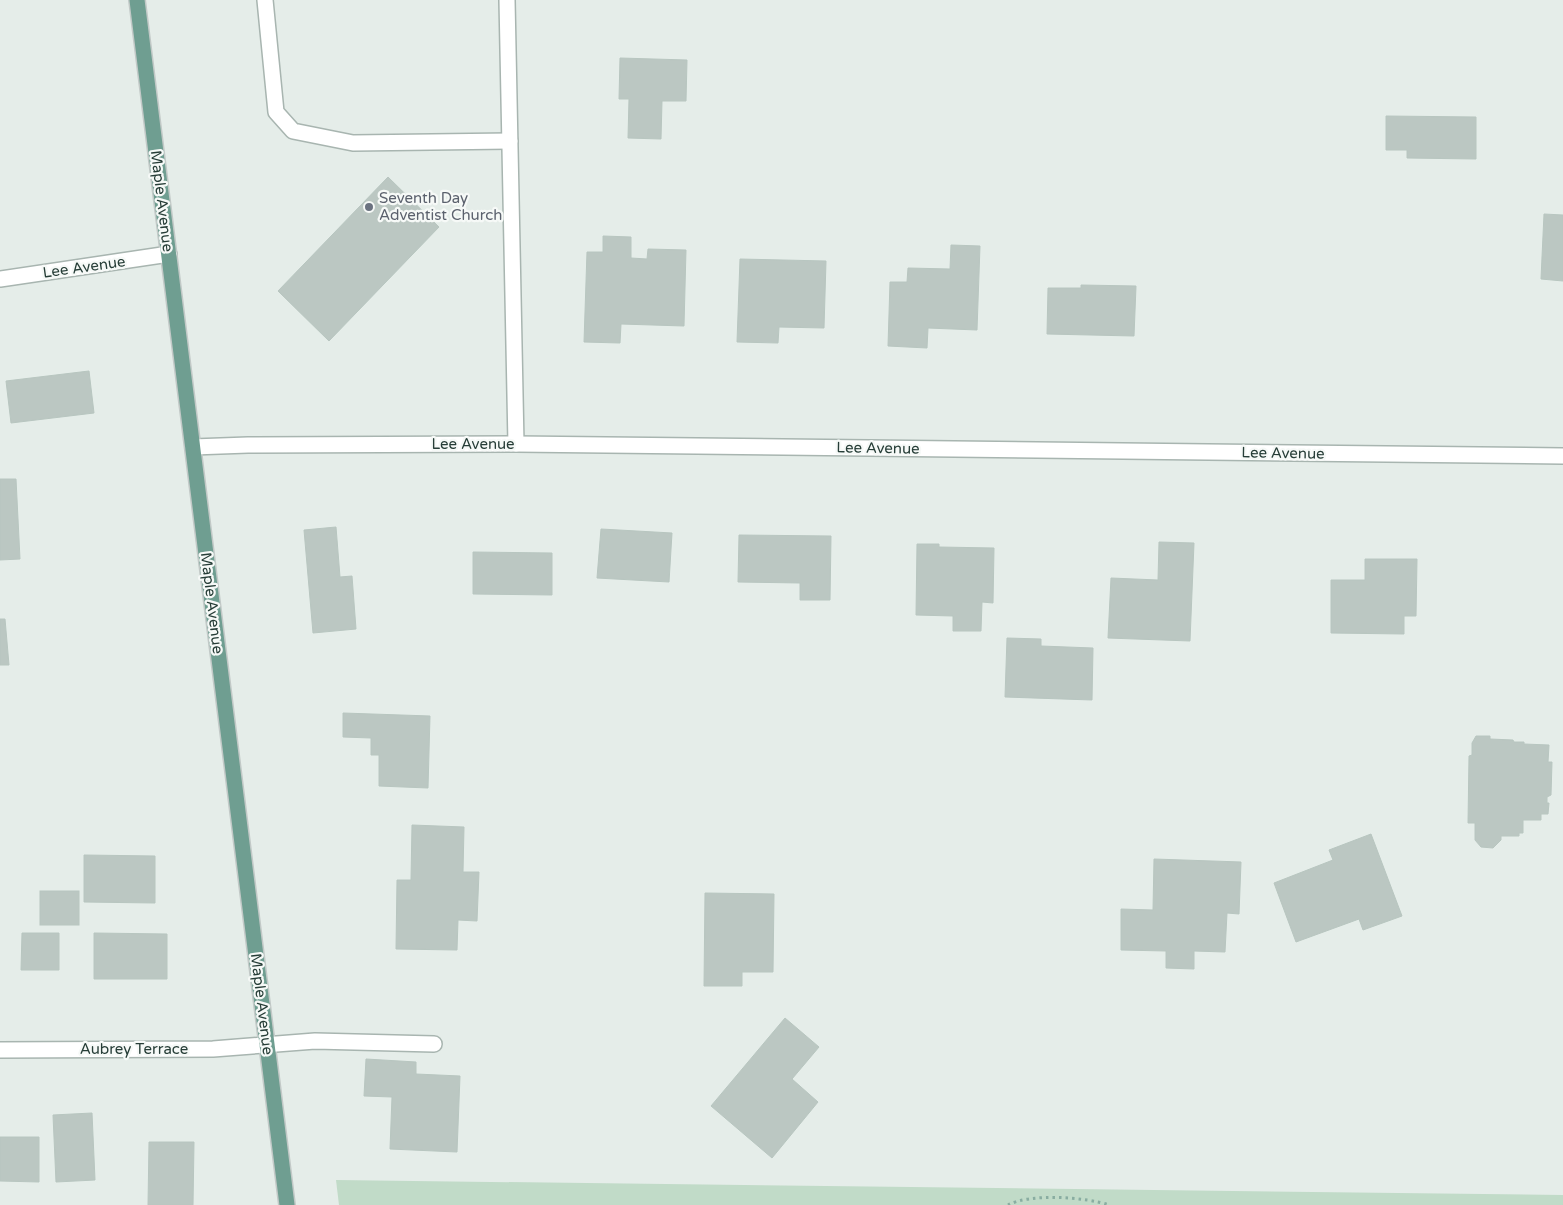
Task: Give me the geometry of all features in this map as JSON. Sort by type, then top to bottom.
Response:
[{"type":"main road","name":"Maple Avenue","points":[[137,0],[287,1205]]},
{"type":"street","points":[[265,0],[276,112],[293,131],[353,143],[510,141]]},
{"type":"street","points":[[507,0],[516,444]]},
{"type":"street","name":"Lee Avenue","points":[[0,279],[169,254]]},
{"type":"street","name":"Lee Avenue","points":[[192,447],[248,444],[516,444],[1563,456]]},
{"type":"street","name":"Aubrey Terrace","points":[[0,1050],[213,1049],[315,1041],[434,1044]]},
{"type":"path","points":[[1008,1205],[1041,1198],[1077,1199],[1109,1205]]},
{"type":"green space","points":[[336,1180],[1563,1195],[1563,1205],[339,1205]]},
{"type":"building","points":[[620,58],[687,60],[686,101],[662,101],[661,139],[628,138],[629,99],[619,99]]},
{"type":"building","points":[[1386,116],[1476,117],[1476,159],[1407,158],[1407,150],[1386,150]]},
{"type":"building","points":[[388,177],[439,227],[329,341],[278,291]]},
{"type":"building","points":[[1544,214],[1563,215],[1563,281],[1541,279]]},
{"type":"building","points":[[603,236],[631,237],[631,258],[647,259],[648,249],[686,250],[684,326],[621,324],[620,343],[584,342],[587,252],[603,252]]},
{"type":"building","points":[[951,245],[980,246],[977,330],[928,328],[927,348],[888,346],[890,282],[907,282],[908,268],[950,269]]},
{"type":"building","points":[[740,259],[826,261],[824,328],[779,327],[778,343],[737,342]]},
{"type":"building","points":[[1081,285],[1136,286],[1134,336],[1047,334],[1048,288],[1081,288]]},
{"type":"building","points":[[89,371],[94,413],[11,423],[6,381]]},
{"type":"building","points":[[0,479],[16,479],[20,559],[0,560]]},
{"type":"building","points":[[336,527],[340,577],[352,576],[356,629],[313,633],[304,530]]},
{"type":"building","points":[[601,529],[672,533],[669,582],[597,578]]},
{"type":"building","points":[[739,535],[831,536],[830,600],[800,600],[800,583],[738,582]]},
{"type":"building","points":[[1159,542],[1194,543],[1190,641],[1108,638],[1111,578],[1158,580]]},
{"type":"building","points":[[917,544],[939,544],[939,547],[994,548],[993,603],[982,602],[981,631],[953,631],[953,616],[916,615]]},
{"type":"building","points":[[473,552],[552,553],[552,595],[473,594]]},
{"type":"building","points":[[1365,559],[1417,559],[1416,616],[1404,616],[1404,634],[1331,633],[1331,580],[1365,580]]},
{"type":"building","points":[[0,619],[5,619],[9,665],[0,665]]},
{"type":"building","points":[[1007,638],[1041,639],[1041,646],[1093,648],[1092,700],[1005,697]]},
{"type":"building","points":[[343,713],[430,716],[428,788],[379,786],[379,755],[371,755],[371,738],[343,737]]},
{"type":"building","points":[[1476,736],[1490,736],[1490,739],[1513,740],[1514,742],[1524,742],[1524,744],[1549,745],[1548,762],[1552,762],[1551,795],[1547,797],[1547,803],[1549,803],[1548,814],[1541,814],[1541,820],[1523,820],[1523,833],[1519,833],[1519,836],[1501,836],[1501,840],[1493,848],[1481,847],[1475,840],[1475,823],[1468,823],[1469,756],[1472,755],[1472,743]]},
{"type":"building","points":[[412,825],[464,827],[463,872],[479,872],[477,921],[458,920],[457,950],[396,949],[397,880],[411,880]]},
{"type":"building","points":[[1371,834],[1402,916],[1363,930],[1359,919],[1296,942],[1274,883],[1333,860],[1329,850]]},
{"type":"building","points":[[84,855],[155,856],[155,903],[84,902]]},
{"type":"building","points":[[1154,859],[1241,862],[1239,914],[1227,913],[1225,952],[1194,951],[1194,969],[1166,968],[1166,951],[1121,950],[1121,909],[1153,910]]},
{"type":"building","points":[[40,891],[79,891],[79,925],[40,925]]},
{"type":"building","points":[[705,893],[774,894],[773,972],[742,972],[742,986],[704,986]]},
{"type":"building","points":[[22,933],[59,933],[59,970],[21,970]]},
{"type":"building","points":[[94,933],[167,934],[167,979],[94,979]]},
{"type":"building","points":[[785,1018],[819,1047],[792,1079],[818,1102],[772,1158],[711,1106]]},
{"type":"building","points":[[366,1059],[416,1062],[416,1074],[460,1076],[457,1152],[390,1149],[392,1097],[364,1096]]},
{"type":"building","points":[[92,1113],[95,1180],[56,1182],[53,1115]]},
{"type":"building","points":[[0,1137],[39,1137],[39,1182],[0,1181]]},
{"type":"building","points":[[149,1142],[194,1142],[193,1205],[148,1205]]},
{"type":"place","name":"Seventh Day Adventist Church","points":[[369,207]]}]
